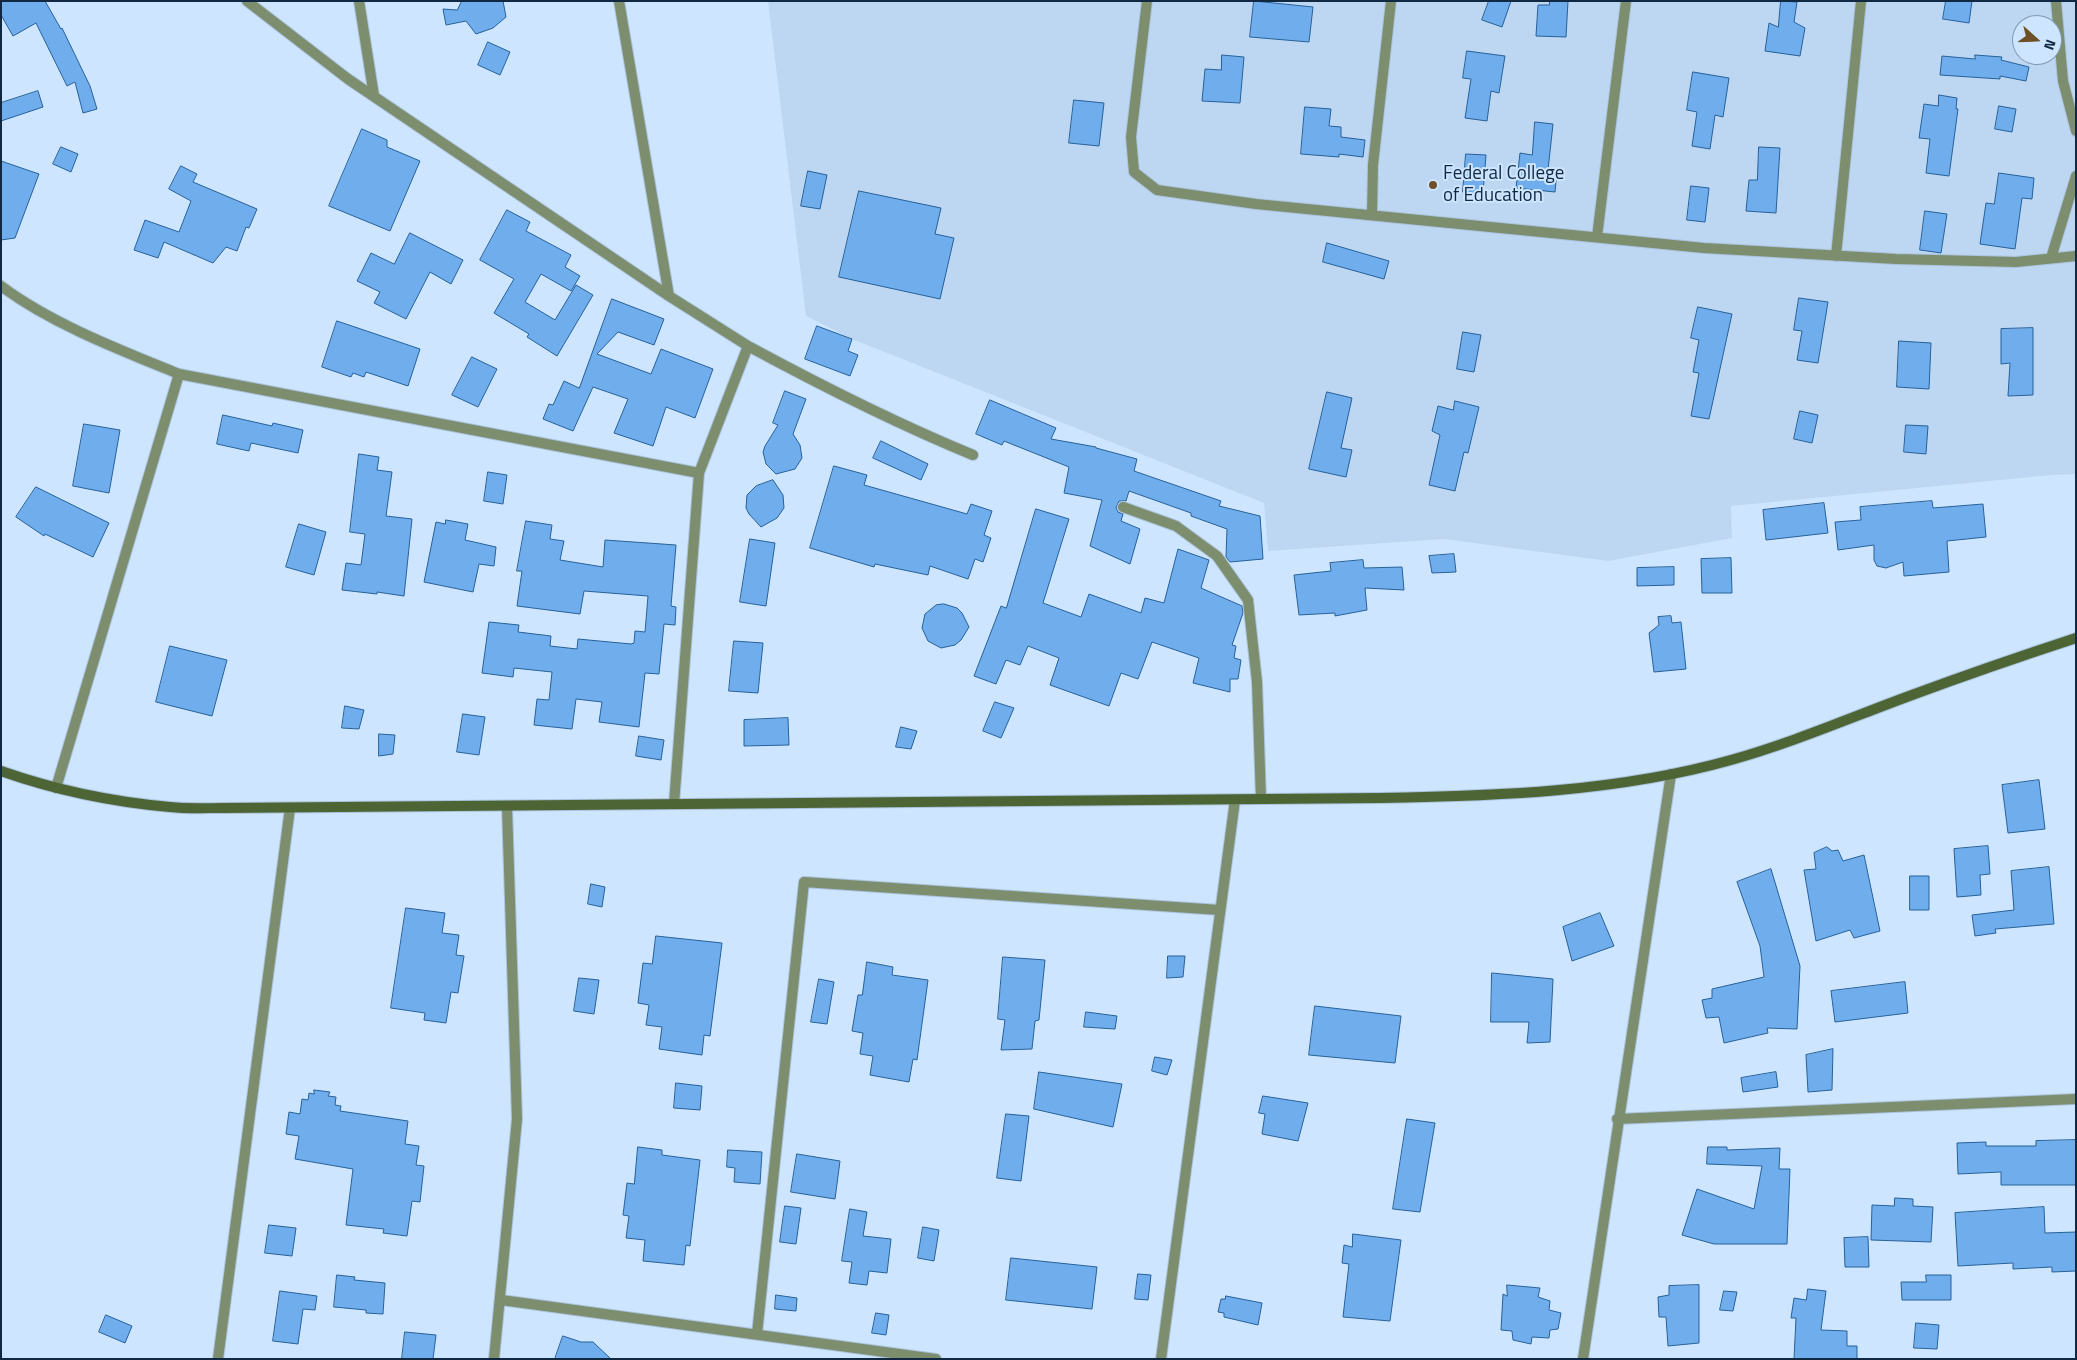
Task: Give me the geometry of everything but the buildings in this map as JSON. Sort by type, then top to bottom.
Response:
[{"type":"main road","points":[[1,771],[56,788],[171,807],[507,807],[1235,800],[1505,794],[1552,791],[1671,774],[1740,757],[2076,638]]},
{"type":"street","points":[[247,1],[348,79],[669,296],[748,346],[840,396],[973,456]]},
{"type":"street","points":[[359,1],[374,96]]},
{"type":"street","points":[[619,1],[669,296]]},
{"type":"street","points":[[1147,1],[1131,137],[1134,172],[1157,190],[1256,204],[1704,248],[1836,256],[2016,262],[2076,256]]},
{"type":"street","points":[[1372,215],[1374,165],[1391,1]]},
{"type":"street","points":[[1598,238],[1626,1]]},
{"type":"street","points":[[1836,256],[1861,1]]},
{"type":"street","points":[[2056,1],[2064,81],[2076,132]]},
{"type":"street","points":[[2051,258],[2076,176]]},
{"type":"street","points":[[1,286],[23,303],[116,348],[179,374],[699,473]]},
{"type":"street","points":[[674,804],[699,473],[748,346]]},
{"type":"street","points":[[56,788],[179,374]]},
{"type":"street","points":[[1123,507],[1176,526],[1217,556],[1248,600],[1257,682],[1261,799]]},
{"type":"street","points":[[1583,1359],[1617,1119],[1671,774]]},
{"type":"street","points":[[1161,1359],[1235,800]]},
{"type":"street","points":[[494,1359],[517,1119],[507,807]]},
{"type":"street","points":[[218,1359],[290,808]]},
{"type":"street","points":[[757,1334],[804,882],[1220,910]]},
{"type":"street","points":[[1617,1119],[2076,1099]]},
{"type":"street","points":[[501,1300],[936,1359]]},
{"type":"shaded area","name":"Federal College of Education","points":[[768,1],[2076,1],[2076,474],[1731,506],[1732,538],[1608,561],[1444,539],[1268,551],[1264,503],[852,339],[806,316]]},
{"type":"place","name":"Federal College of Education","points":[[1433,185]]}]
